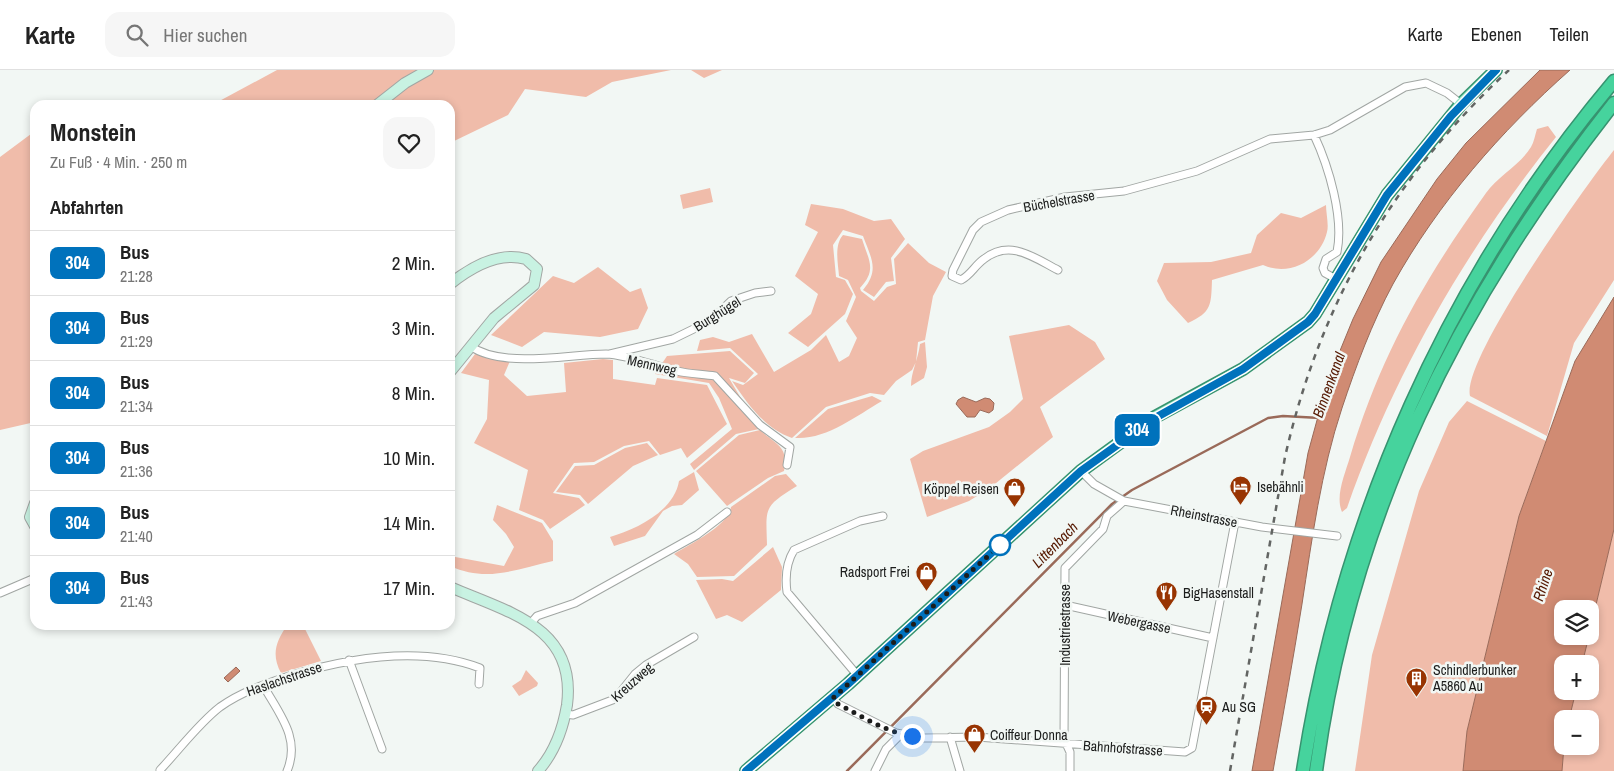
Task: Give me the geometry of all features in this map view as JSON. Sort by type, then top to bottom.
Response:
[{"type":"highway","points":[[1303,771],[1321,669],[1346,573],[1362,523],[1402,421],[1449,325],[1482,268],[1557,154],[1614,81]]},
{"type":"highway","points":[[1316,771],[1333,673],[1357,579],[1395,470],[1430,390],[1495,271],[1525,224],[1564,166],[1614,103]]},
{"type":"main road","points":[[746,771],[858,676],[1081,471],[1155,418],[1243,369],[1298,330],[1315,314],[1387,195],[1461,104],[1496,70]]},
{"type":"street","points":[[383,100],[405,83],[428,70]]},
{"type":"street","name":"Büchelstrasse","points":[[1058,270],[1020,250],[1011,249],[989,256],[967,277],[961,280],[952,276],[953,270],[973,230],[981,222],[1008,210],[1065,197],[1124,191],[1196,172],[1270,139],[1314,135],[1330,130],[1405,87],[1426,83],[1447,93],[1461,104]]},
{"type":"street","points":[[1314,135],[1323,155],[1329,177],[1340,239],[1337,252],[1326,259],[1323,268],[1325,273],[1336,279]]},
{"type":"street","points":[[455,280],[466,272],[502,257],[526,259],[534,264],[537,269],[534,285],[504,308],[455,366]]},
{"type":"street","name":"Burghügel","points":[[607,354],[673,339],[710,321],[731,301],[755,293],[771,292]]},
{"type":"street","name":"Mennweg","points":[[470,346],[506,357],[552,359],[607,354],[678,371],[714,376],[760,425],[790,448],[787,465]]},
{"type":"street","name":"Rheinstrasse","points":[[1081,471],[1094,484],[1124,501],[1235,522],[1337,536]]},
{"type":"street","name":"Industriestrasse","points":[[1070,771],[1070,752],[1064,738],[1065,568],[1104,529],[1107,516],[1124,501]]},
{"type":"street","points":[[531,623],[537,616],[576,603],[697,535],[727,512]]},
{"type":"street","points":[[858,676],[787,592],[788,560],[794,550],[860,521],[883,516]]},
{"type":"street","name":"Bahnhofstrasse","points":[[833,698],[838,704],[880,726],[899,733],[923,738],[977,737],[1185,752],[1192,748],[1235,522]]},
{"type":"street","points":[[0,593],[30,580]]},
{"type":"street","points":[[455,588],[531,623],[552,640],[564,658],[569,686],[565,714],[555,746],[548,759],[538,771]]},
{"type":"street","name":"Webergasse","points":[[1065,605],[1213,638]]},
{"type":"street","name":"Kreuzweg","points":[[565,714],[581,712],[616,700],[636,674],[694,637]]},
{"type":"street","name":"Haslachstrasse","points":[[160,770],[219,708],[240,694],[263,685],[349,660],[397,656],[446,659],[480,668],[479,684]]},
{"type":"street","points":[[349,660],[382,749]]},
{"type":"street","points":[[263,685],[290,735],[293,746],[292,760],[287,771]]},
{"type":"street","points":[[875,771],[886,749],[899,733]]},
{"type":"street","points":[[950,737],[960,771]]},
{"type":"shaded area","points":[[277,70],[671,70],[612,82],[586,97],[525,89],[508,115],[455,141],[455,100],[221,100]]},
{"type":"shaded area","points":[[691,70],[722,70],[704,78]]},
{"type":"shaded area","points":[[1548,126],[1556,137],[1492,223],[1436,314],[1410,361],[1387,409],[1347,508],[1342,512],[1340,492],[1362,420],[1375,385],[1406,319],[1443,256],[1486,193],[1526,153],[1532,145],[1537,129]]},
{"type":"shaded area","points":[[30,135],[30,423],[0,430],[0,157]]},
{"type":"shaded area","points":[[1614,150],[1614,280],[1574,343],[1547,436],[1470,396],[1472,377],[1485,347],[1528,273],[1578,198]]},
{"type":"shaded area","points":[[710,188],[713,202],[683,209],[680,195]]},
{"type":"shaded area","points":[[811,204],[843,209],[874,221],[891,219],[905,239],[891,258],[894,281],[886,282],[874,297],[863,290],[873,270],[871,257],[863,236],[843,230],[833,245],[836,277],[845,280],[853,294],[845,314],[808,347],[788,333],[811,314],[818,294],[795,276],[818,232],[805,225]]},
{"type":"shaded area","points":[[1326,205],[1327,232],[1318,251],[1311,258],[1293,267],[1283,269],[1263,265],[1212,280],[1209,307],[1202,315],[1188,323],[1167,300],[1157,281],[1164,263],[1211,262],[1251,253],[1257,235],[1281,213],[1301,218]]},
{"type":"shaded area","points":[[843,235],[862,239],[869,259],[870,270],[860,288],[861,291],[874,301],[887,287],[896,284],[894,259],[908,243],[929,263],[946,272],[933,296],[925,340],[918,342],[916,362],[912,370],[896,381],[884,395],[870,393],[826,407],[792,438],[782,434],[765,422],[751,407],[732,381],[743,385],[758,374],[730,348],[697,351],[700,340],[713,337],[729,342],[752,334],[774,372],[811,350],[826,335],[839,362],[849,356],[857,338],[846,321],[856,297],[848,280],[839,276],[838,244]]},
{"type":"shaded area","points":[[598,267],[630,292],[641,288],[648,308],[638,329],[600,337],[544,332],[522,347],[491,335],[553,276],[574,283]]},
{"type":"shaded area","points":[[1069,325],[1095,342],[1105,359],[1040,407],[1053,437],[990,488],[969,501],[927,517],[910,459],[923,451],[989,427],[1010,412],[1023,399],[1009,336]]},
{"type":"shaded area","points":[[925,342],[927,367],[924,378],[911,386],[920,344]]},
{"type":"shaded area","points":[[730,351],[754,373],[745,383],[729,378],[759,429],[736,434],[694,470],[690,464],[732,429],[719,398],[709,383],[655,374],[667,356]]},
{"type":"shaded area","points":[[475,354],[510,361],[504,375],[527,396],[566,392],[564,363],[603,359],[613,360],[613,379],[655,385],[657,378],[707,385],[727,424],[687,458],[681,448],[660,455],[649,441],[624,446],[594,462],[574,463],[553,493],[579,498],[585,505],[550,529],[543,520],[519,510],[528,470],[474,443],[487,419],[489,380],[461,373]]},
{"type":"shaded area","points":[[872,396],[882,401],[829,431],[807,438],[795,438],[828,409]]},
{"type":"shaded area","points":[[1467,401],[1546,441],[1519,516],[1467,731],[1463,771],[1355,771],[1372,655],[1419,491],[1449,422]]},
{"type":"shaded area","points":[[760,430],[783,451],[785,456],[784,471],[768,478],[727,506],[696,471],[739,435]]},
{"type":"shaded area","points":[[647,443],[658,455],[633,466],[588,504],[580,495],[556,492],[575,466],[594,465],[625,448]]},
{"type":"shaded area","points":[[694,472],[699,490],[682,505],[672,506],[663,511],[645,536],[614,546],[610,537],[642,524],[653,517],[670,501],[676,492],[679,481]]},
{"type":"shaded area","points":[[786,474],[797,486],[778,499],[769,509],[766,523],[767,545],[734,576],[697,577],[688,564],[674,554],[716,528],[728,514],[731,507],[775,476]]},
{"type":"shaded area","points":[[497,505],[542,523],[553,541],[553,561],[514,571],[489,574],[477,574],[455,568],[455,557],[504,566],[514,547],[506,534],[493,520]]},
{"type":"shaded area","points":[[1614,529],[1614,771],[1562,771],[1563,755],[1599,755],[1599,710],[1571,710],[1574,700],[1599,700],[1599,655],[1584,655],[1587,645],[1599,645],[1599,600],[1597,600]]},
{"type":"shaded area","points":[[773,547],[782,567],[781,590],[742,622],[727,615],[716,619],[696,580],[722,579],[733,581]]},
{"type":"shaded area","points":[[284,630],[306,630],[321,661],[281,673],[276,660],[276,648]]},
{"type":"shaded area","points":[[526,670],[538,683],[537,686],[519,696],[512,686],[521,680]]},
{"type":"water","name":"Binnenkanal","points":[[1540,70],[1570,70],[1544,93],[1496,143],[1472,170],[1430,225],[1393,284],[1365,345],[1342,408],[1328,456],[1273,771],[1252,771],[1308,453],[1328,380],[1353,319],[1381,262],[1437,179],[1466,143]]},
{"type":"water","name":"Rhine","points":[[1614,297],[1614,529],[1597,600],[1554,600],[1554,645],[1587,645],[1584,655],[1554,655],[1554,700],[1574,700],[1571,710],[1554,710],[1554,755],[1563,755],[1562,771],[1463,771],[1467,731],[1519,516],[1575,361]]},
{"type":"water","points":[[963,397],[976,402],[985,398],[990,399],[994,403],[993,410],[989,413],[980,410],[975,417],[967,417],[956,404]]},
{"type":"water","points":[[236,667],[240,671],[228,682],[224,678]]},
{"type":"waterway","name":"Littenbach","points":[[847,771],[1112,504],[1132,490],[1268,418],[1283,416],[1320,418]]},
{"type":"railway","points":[[1230,771],[1285,457],[1300,401],[1318,347],[1341,295],[1367,246],[1396,199],[1430,154],[1468,111],[1509,70]]},
{"type":"bus line","name":"304","points":[[746,771],[848,684],[1081,471],[1116,444],[1155,418],[1243,369],[1308,322],[1315,314],[1387,195],[1461,104],[1496,70]]},
{"type":"place","name":"Isebähnli","points":[[1241,506]]},
{"type":"place","name":"Köppel Reisen","points":[[1015,508]]},
{"type":"place","name":"Radsport Frei","points":[[926,591]]},
{"type":"place","name":"BigHasenstall","points":[[1167,612]]},
{"type":"place","name":"Schindlerbunker A5860 Au","points":[[1417,697]]},
{"type":"place","name":"Au SG","points":[[1206,726]]},
{"type":"place","name":"Coiffeur Donna","points":[[974,754]]},
{"type":"route","points":[[912,736],[896,733],[880,726],[838,704],[833,698],[1000,545]]}]
